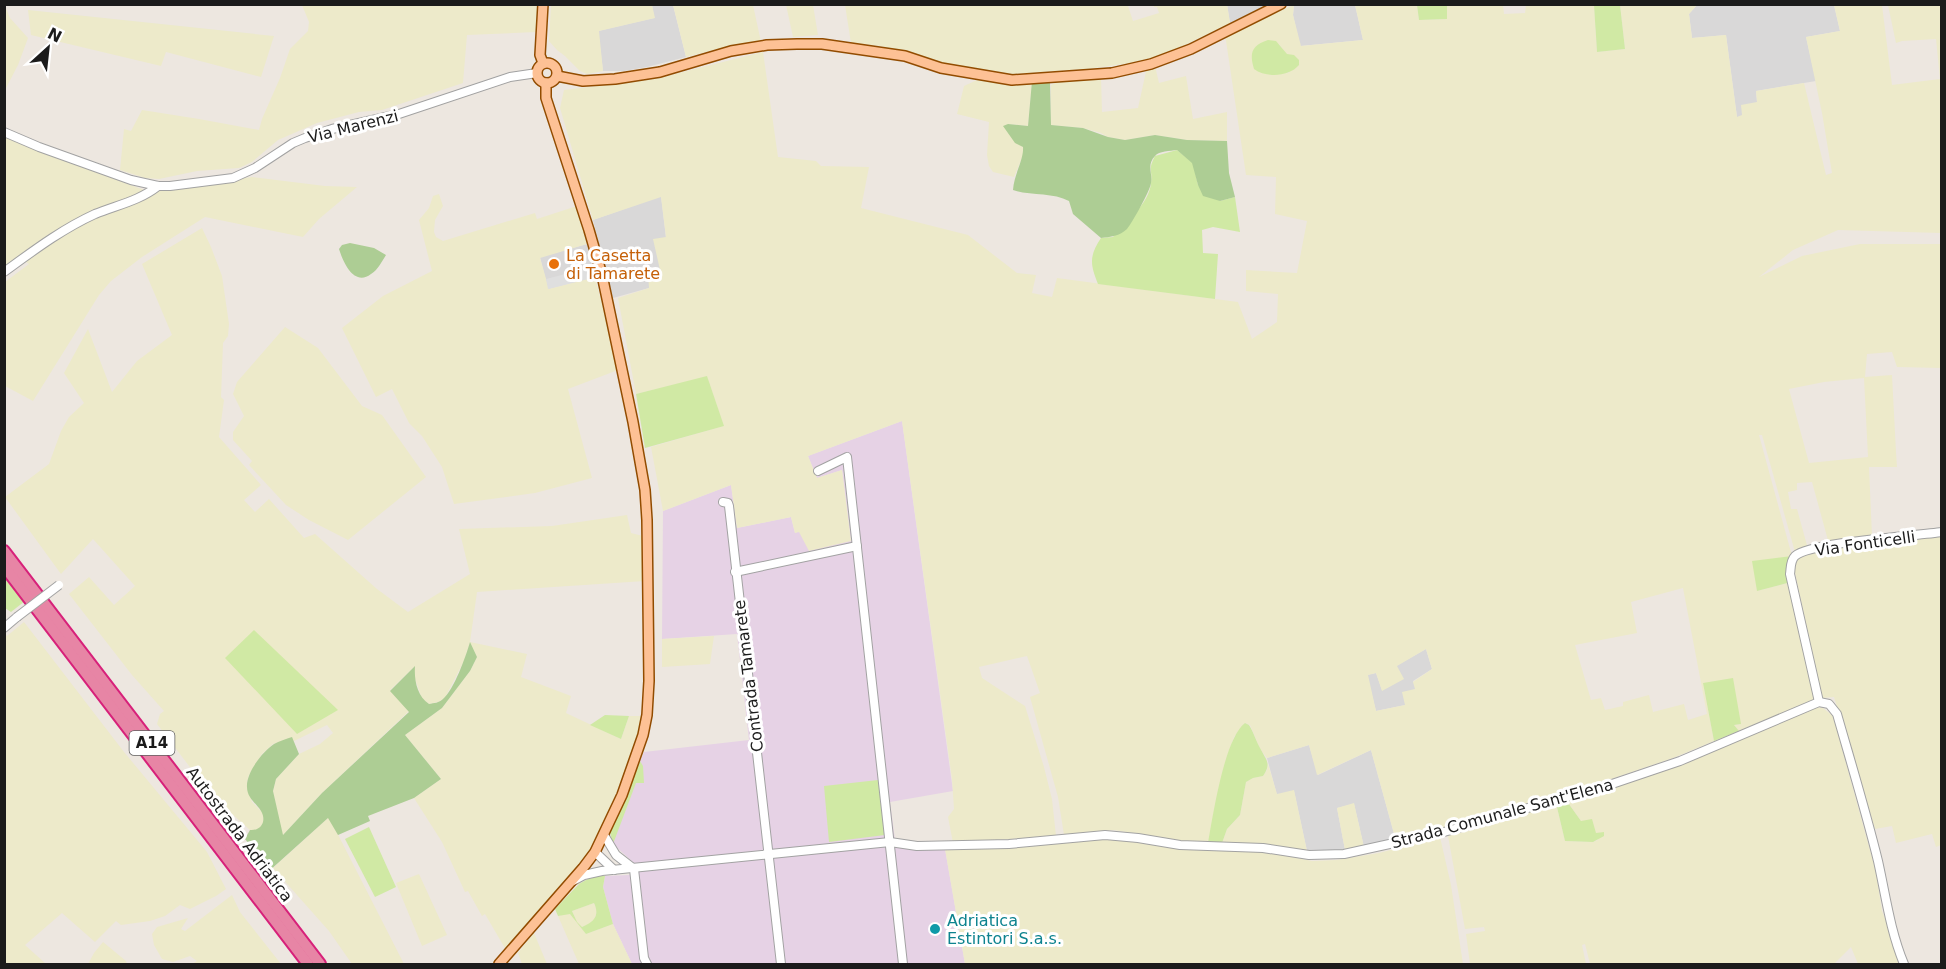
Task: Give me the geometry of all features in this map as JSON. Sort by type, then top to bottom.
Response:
[{"type":"highway","name":"Autostrada Adriatica","points":[[6,552],[320,964]]},
{"type":"highway","name":"Autostrada Adriatica","points":[[4,566],[308,964]]},
{"type":"main road","points":[[543,4],[540,55],[543,63]]},
{"type":"main road","points":[[557,76],[583,81],[615,79],[660,72],[731,51],[767,45],[796,44],[822,44],[905,56],[941,68],[1012,80],[1112,72],[1151,64],[1191,49],[1281,4]]},
{"type":"main road","points":[[543,63],[550,63],[555,67],[557,76],[546,83],[539,80],[538,67],[543,63]]},
{"type":"main road","points":[[499,964],[595,852],[622,795],[643,735],[649,681],[645,490],[602,275],[546,98],[546,83]]},
{"type":"street","name":"Via Marenzi","points":[[4,132],[131,180],[158,186],[232,178],[255,168],[293,143],[305,138],[332,129],[399,114],[510,77],[537,73]]},
{"type":"street","points":[[4,272],[63,231],[96,214],[146,196],[158,186]]},
{"type":"street","points":[[818,471],[848,457],[903,964]]},
{"type":"street","name":"Contrada Tamarete","points":[[723,502],[728,503],[729,506],[781,964]]},
{"type":"street","name":"Via Fonticelli","points":[[1819,702],[1790,574],[1791,563],[1795,557],[1804,552],[1827,547],[1941,532]]},
{"type":"street","points":[[735,572],[857,546]]},
{"type":"street","points":[[4,628],[59,585]]},
{"type":"street","points":[[1819,702],[1829,704],[1837,714],[1874,845],[1890,922],[1904,964]]},
{"type":"street","name":"Strada Comunale Sant'Elena","points":[[572,881],[584,875],[614,870],[890,842],[917,846],[1009,844],[1105,835],[1180,845],[1263,848],[1309,855],[1344,854],[1444,832],[1612,784],[1680,761],[1819,702]]},
{"type":"street","points":[[604,835],[616,855],[634,869],[644,958],[647,964]]},
{"type":"street","points":[[595,852],[616,855]]},
{"type":"street","points":[[595,852],[614,870]]},
{"type":"shaded area","points":[[1227,4],[1269,4],[1269,5],[1230,23]]},
{"type":"shaded area","points":[[1227,4],[1230,23],[1164,55],[1087,69],[1013,74],[946,64],[880,46],[851,43],[845,5],[1133,5],[1128,6],[1133,21],[1159,13],[1154,5]]},
{"type":"shaded area","points":[[1594,4],[1597,52],[1625,49],[1620,5],[1697,5],[1689,14],[1692,38],[1726,35],[1737,117],[1742,115],[1741,105],[1757,102],[1756,91],[1804,83],[1826,175],[1832,173],[1806,37],[1840,31],[1834,5],[1882,5],[1892,85],[1940,79],[1936,39],[1896,43],[1888,5],[1941,5],[1941,233],[1838,230],[1793,250],[1759,277],[1802,256],[1860,244],[1941,244],[1941,368],[1897,367],[1892,352],[1867,354],[1865,377],[1892,375],[1897,467],[1869,467],[1872,536],[1829,544],[1812,482],[1797,483],[1797,490],[1788,492],[1791,509],[1797,509],[1808,549],[1795,552],[1762,435],[1759,435],[1792,556],[1757,591],[1791,582],[1815,699],[1739,731],[1734,725],[1741,724],[1703,683],[1714,741],[1673,758],[1605,781],[1396,841],[1371,750],[1317,775],[1309,745],[1267,758],[1260,749],[1250,725],[1245,723],[1234,737],[1223,771],[1208,843],[1114,830],[1064,835],[1058,797],[1030,697],[1040,693],[1027,656],[979,667],[982,678],[1025,706],[1052,799],[1056,836],[953,843],[948,817],[954,809],[952,779],[902,421],[808,456],[817,478],[842,470],[851,541],[809,551],[799,532],[795,533],[791,517],[737,528],[731,485],[663,511],[651,447],[723,426],[707,377],[636,394],[618,298],[649,288],[648,273],[660,270],[653,239],[666,237],[661,197],[593,220],[560,108],[564,90],[655,79],[763,52],[778,157],[816,161],[821,166],[869,167],[861,208],[968,235],[1017,273],[1036,275],[1032,293],[1052,297],[1057,278],[1238,302],[1252,339],[1277,322],[1278,294],[1246,291],[1246,270],[1297,273],[1307,221],[1275,214],[1276,177],[1246,175],[1225,34],[1294,5],[1293,15],[1301,46],[1363,40],[1355,5],[1417,5],[1419,20],[1447,19],[1447,5],[1503,5],[1504,14],[1525,13],[1526,5]],"holes":[[[1279,44],[1287,55],[1289,73],[1265,74]],[[1864,378],[1868,457],[1809,463],[1789,389],[1824,382]],[[1683,588],[1707,714],[1688,720],[1684,704],[1653,712],[1649,695],[1623,702],[1623,706],[1605,710],[1601,698],[1591,700],[1575,645],[1637,633],[1631,602]],[[1426,649],[1432,669],[1413,682],[1415,689],[1402,692],[1405,705],[1376,711],[1368,675],[1376,673],[1382,691],[1404,679],[1397,666]]]},
{"type":"shaded area","points":[[302,5],[538,5],[536,32],[467,35],[463,83],[382,110],[359,112],[317,123],[278,140],[252,162],[239,168],[197,171],[159,179],[145,178],[120,170],[124,129],[131,131],[142,110],[259,130],[290,49],[308,31],[309,22]]},
{"type":"shaded area","points":[[551,5],[652,5],[655,18],[599,31],[603,71],[587,74],[580,71],[549,41]]},
{"type":"shaded area","points":[[652,5],[673,5],[686,57],[624,71],[603,71],[598,31],[654,18]]},
{"type":"shaded area","points":[[673,5],[753,5],[761,42],[730,46],[686,57]]},
{"type":"shaded area","points":[[786,5],[813,5],[818,35],[793,37]]},
{"type":"shaded area","points":[[1294,5],[1355,5],[1363,40],[1300,46],[1293,15]]},
{"type":"shaded area","points":[[1697,5],[1834,5],[1840,31],[1806,37],[1816,81],[1756,91],[1757,102],[1742,116],[1737,117],[1726,35],[1692,38],[1689,14]]},
{"type":"shaded area","points":[[5,6],[10,18],[28,38],[5,90]]},
{"type":"shaded area","points":[[28,10],[274,36],[261,77],[166,52],[161,66],[31,35]]},
{"type":"shaded area","points":[[1155,66],[1159,83],[1186,76],[1193,119],[1227,112],[1227,141],[1187,140],[1155,135],[1125,140],[1083,128],[1051,125],[1051,85],[1063,80],[1101,77],[1102,112],[1138,108],[1147,67]]},
{"type":"shaded area","points":[[979,79],[1006,83],[1032,81],[1028,126],[1008,124],[1023,147],[1024,153],[1014,177],[993,172],[989,166],[987,155],[989,122],[957,114],[964,86]]},
{"type":"shaded area","points":[[4,136],[152,193],[165,189],[252,177],[325,186],[357,187],[319,219],[303,237],[205,217],[142,257],[111,281],[99,295],[33,401],[5,386],[5,282],[29,264],[20,258],[5,269]]},
{"type":"shaded area","points":[[439,194],[443,206],[435,220],[434,232],[436,237],[443,241],[535,213],[537,219],[577,206],[587,244],[540,258],[549,289],[595,277],[604,312],[610,323],[618,370],[568,389],[592,478],[535,493],[454,504],[442,467],[422,436],[409,423],[392,389],[376,397],[342,328],[383,296],[432,271],[419,220],[429,208],[433,196]]},
{"type":"shaded area","points":[[661,196],[666,238],[660,270],[649,288],[613,298],[593,220]]},
{"type":"shaded area","points":[[202,228],[222,276],[229,324],[228,336],[223,343],[221,397],[224,400],[219,437],[261,485],[244,500],[255,512],[269,499],[304,538],[315,534],[377,589],[408,612],[470,574],[459,529],[552,526],[627,515],[631,533],[643,536],[645,581],[477,592],[470,642],[527,654],[521,677],[571,696],[566,713],[621,739],[629,716],[642,716],[634,748],[617,791],[600,832],[584,860],[506,950],[485,914],[482,916],[468,891],[465,892],[442,842],[414,798],[441,779],[405,735],[442,708],[470,671],[477,657],[470,643],[464,661],[445,698],[429,704],[422,699],[414,676],[414,667],[390,690],[409,711],[322,793],[282,836],[273,791],[276,779],[299,754],[320,744],[333,733],[327,725],[294,741],[291,738],[273,744],[262,754],[247,782],[252,802],[263,813],[264,821],[261,827],[250,830],[199,779],[157,724],[160,714],[164,711],[132,675],[69,594],[89,577],[114,605],[135,586],[93,539],[61,574],[5,497],[49,464],[61,431],[69,417],[84,403],[64,373],[88,329],[112,392],[137,361],[172,335],[142,264]]},
{"type":"shaded area","points":[[587,244],[595,277],[548,289],[540,257]]},
{"type":"shaded area","points":[[585,269],[588,279],[548,289],[546,279]]},
{"type":"shaded area","points":[[285,327],[318,348],[362,406],[382,415],[426,477],[348,540],[286,505],[249,465],[252,461],[233,440],[233,432],[244,416],[233,394],[237,382]]},
{"type":"shaded area","points":[[902,421],[953,791],[890,802],[896,847],[945,849],[965,964],[632,964],[613,924],[603,887],[605,876],[629,875],[636,865],[613,844],[610,833],[644,752],[749,740],[737,634],[662,639],[663,511],[731,485],[737,528],[791,517],[795,533],[799,531],[851,541],[842,470],[817,478],[808,456]]},
{"type":"shaded area","points":[[1941,533],[1941,845],[1936,847],[1932,834],[1896,843],[1892,826],[1875,829],[1834,697],[1822,698],[1794,568],[1798,557],[1803,555],[1841,546]]},
{"type":"shaded area","points":[[24,622],[124,752],[207,852],[226,889],[190,909],[180,905],[165,916],[150,921],[121,925],[116,921],[95,942],[62,913],[25,945],[46,964],[5,964],[5,633],[7,636]]},
{"type":"shaded area","points":[[714,636],[710,664],[662,667],[662,639]]},
{"type":"shaded area","points":[[1426,649],[1432,669],[1413,681],[1416,689],[1405,705],[1376,711],[1367,675],[1376,673],[1382,690],[1396,666]]},
{"type":"shaded area","points":[[1814,707],[1823,708],[1833,716],[1876,872],[1882,911],[1903,964],[1858,964],[1851,947],[1834,964],[1590,964],[1585,944],[1582,945],[1586,964],[1470,964],[1466,934],[1485,931],[1484,927],[1465,929],[1448,836],[1492,825],[1493,821],[1556,803],[1565,841],[1593,842],[1598,840],[1596,833],[1581,821],[1566,800],[1606,790],[1675,766]]},
{"type":"shaded area","points":[[1309,745],[1318,775],[1371,750],[1396,841],[1364,847],[1354,804],[1337,808],[1345,850],[1307,851],[1294,791],[1277,795],[1267,758]]},
{"type":"shaded area","points":[[1268,764],[1277,794],[1294,790],[1307,851],[1222,843],[1227,829],[1240,815],[1246,782],[1263,776]]},
{"type":"shaded area","points":[[1354,803],[1364,847],[1345,850],[1337,808]]},
{"type":"shaded area","points":[[329,817],[404,964],[352,964],[329,931],[273,868]]},
{"type":"shaded area","points":[[1108,837],[1167,845],[1268,852],[1312,861],[1336,860],[1379,853],[1440,837],[1451,885],[1463,964],[965,964],[945,849]]},
{"type":"shaded area","points":[[419,874],[447,935],[422,946],[396,883]]},
{"type":"shaded area","points":[[232,895],[240,912],[281,964],[192,964],[197,961],[190,956],[173,962],[162,959],[154,945],[152,934],[157,927],[188,918],[181,929],[185,931]]},
{"type":"shaded area","points":[[594,903],[597,910],[595,919],[582,927],[586,934],[613,924],[632,964],[579,964],[558,916],[570,913],[576,920],[572,911]]},
{"type":"shaded area","points":[[534,933],[547,964],[522,964],[518,953]]},
{"type":"shaded area","points":[[103,942],[126,961],[127,964],[88,964]]},
{"type":"green space","points":[[1417,5],[1447,5],[1447,19],[1419,20]]},
{"type":"green space","points":[[1594,5],[1620,5],[1625,49],[1597,52]]},
{"type":"green space","points":[[1268,40],[1276,41],[1287,54],[1294,55],[1299,60],[1299,65],[1289,72],[1277,75],[1265,74],[1254,69],[1253,50],[1258,44]]},
{"type":"green space","points":[[1032,81],[1050,81],[1051,125],[1083,128],[1125,140],[1155,135],[1187,140],[1227,141],[1229,173],[1235,197],[1220,201],[1203,196],[1192,163],[1177,150],[1162,152],[1152,159],[1150,187],[1127,229],[1118,235],[1101,238],[1073,214],[1069,201],[1056,196],[1013,190],[1023,147],[1015,143],[1003,126],[1008,124],[1028,126]]},
{"type":"green space","points":[[1177,150],[1193,163],[1198,185],[1220,201],[1235,197],[1240,232],[1213,227],[1202,230],[1203,253],[1218,254],[1215,299],[1098,284],[1092,260],[1097,244],[1101,238],[1113,237],[1142,205],[1149,191],[1151,168],[1155,156]]},
{"type":"green space","points":[[350,243],[374,248],[386,255],[373,272],[365,277],[359,277],[350,271],[339,249],[342,245]]},
{"type":"green space","points":[[707,376],[724,426],[645,448],[636,394]]},
{"type":"green space","points":[[1792,556],[1791,582],[1757,591],[1752,561]]},
{"type":"green space","points":[[4,578],[25,601],[11,612],[5,608]]},
{"type":"green space","points":[[254,630],[338,710],[297,734],[225,658]]},
{"type":"green space","points":[[470,642],[477,657],[470,671],[442,708],[405,735],[441,779],[414,798],[368,816],[370,821],[338,835],[328,818],[268,872],[262,866],[260,857],[245,839],[250,830],[257,829],[263,822],[261,811],[247,791],[247,781],[252,769],[265,752],[274,744],[292,737],[299,754],[276,779],[273,791],[283,835],[322,793],[409,712],[390,691],[415,666],[416,682],[422,697],[429,704],[440,701],[447,695],[455,681]]},
{"type":"green space","points":[[1733,678],[1741,724],[1734,725],[1739,731],[1714,741],[1703,683]]},
{"type":"green space","points":[[605,715],[629,716],[621,739],[590,725]]},
{"type":"green space","points":[[1245,723],[1249,725],[1268,765],[1263,776],[1246,782],[1240,815],[1227,829],[1222,843],[1208,843],[1225,761],[1231,745]]},
{"type":"green space","points":[[640,761],[643,766],[644,783],[636,783],[613,844],[610,833]]},
{"type":"green space","points":[[878,780],[885,835],[829,842],[824,786]]},
{"type":"green space","points":[[1566,800],[1581,821],[1592,819],[1596,833],[1604,832],[1604,836],[1593,842],[1565,841],[1556,803]]},
{"type":"green space","points":[[369,827],[396,887],[375,897],[345,839]]},
{"type":"green space","points":[[593,876],[605,876],[603,887],[613,924],[586,934],[570,914],[558,916],[555,909],[579,884]],"holes":[[[594,903],[595,918],[582,927],[572,911]]]},
{"type":"place","name":"La Casetta di Tamarete","points":[[554,264]]},
{"type":"place","name":"Adriatica Estintori S.a.s.","points":[[935,929]]}]
